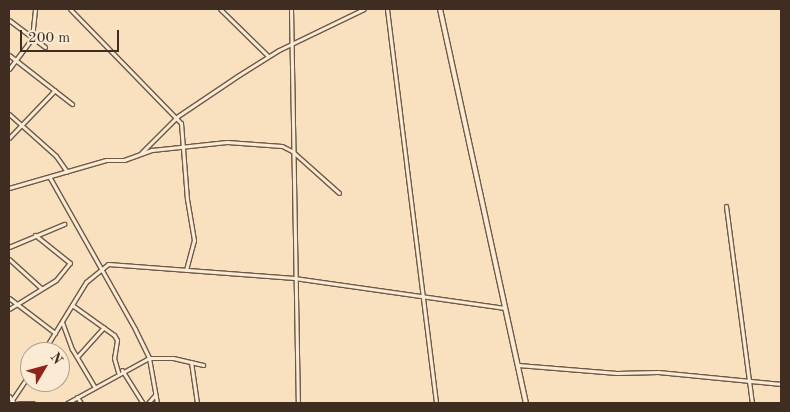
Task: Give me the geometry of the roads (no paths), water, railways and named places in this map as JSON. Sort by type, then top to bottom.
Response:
[{"type":"street","points":[[9,68],[17,61],[32,38],[35,9]]},
{"type":"street","points":[[70,9],[178,116],[183,147],[186,199],[194,240],[186,271]]},
{"type":"street","points":[[220,9],[268,56]]},
{"type":"street","points":[[291,9],[294,278],[298,403]]},
{"type":"street","points":[[140,154],[178,116],[268,56],[364,9]]},
{"type":"street","points":[[387,9],[436,403]]},
{"type":"street","points":[[440,9],[526,403]]},
{"type":"street","points":[[9,20],[45,47]]},
{"type":"street","points":[[9,55],[72,104]]},
{"type":"street","points":[[9,138],[56,90]]},
{"type":"street","points":[[9,114],[56,156],[68,172]]},
{"type":"street","points":[[9,188],[50,178],[106,160],[124,160],[140,154],[227,142],[282,146],[292,151],[340,193]]},
{"type":"street","points":[[50,178],[148,358],[157,403]]},
{"type":"street","points":[[726,206],[752,403]]},
{"type":"street","points":[[9,247],[64,224]]},
{"type":"street","points":[[9,309],[56,280],[70,263],[35,235]]},
{"type":"street","points":[[9,259],[41,288]]},
{"type":"street","points":[[49,342],[72,305],[100,267],[118,263],[186,271],[294,278],[505,308]]},
{"type":"street","points":[[9,298],[55,333]]},
{"type":"street","points":[[72,305],[104,327],[117,340],[114,358],[120,371],[143,403]]},
{"type":"street","points":[[62,322],[77,357],[94,386]]},
{"type":"street","points":[[77,357],[104,327]]},
{"type":"street","points":[[67,403],[120,371],[148,358],[190,361],[203,366]]},
{"type":"street","points":[[190,361],[197,403]]},
{"type":"street","points":[[518,364],[616,373],[640,371],[781,384]]},
{"type":"street","points":[[12,403],[20,390]]},
{"type":"street","points":[[148,403],[155,395]]},
{"type":"street","points":[[9,396],[12,403]]},
{"type":"street","points":[[78,396],[81,403]]},
{"type":"street","points":[[19,403],[33,403]]}]
